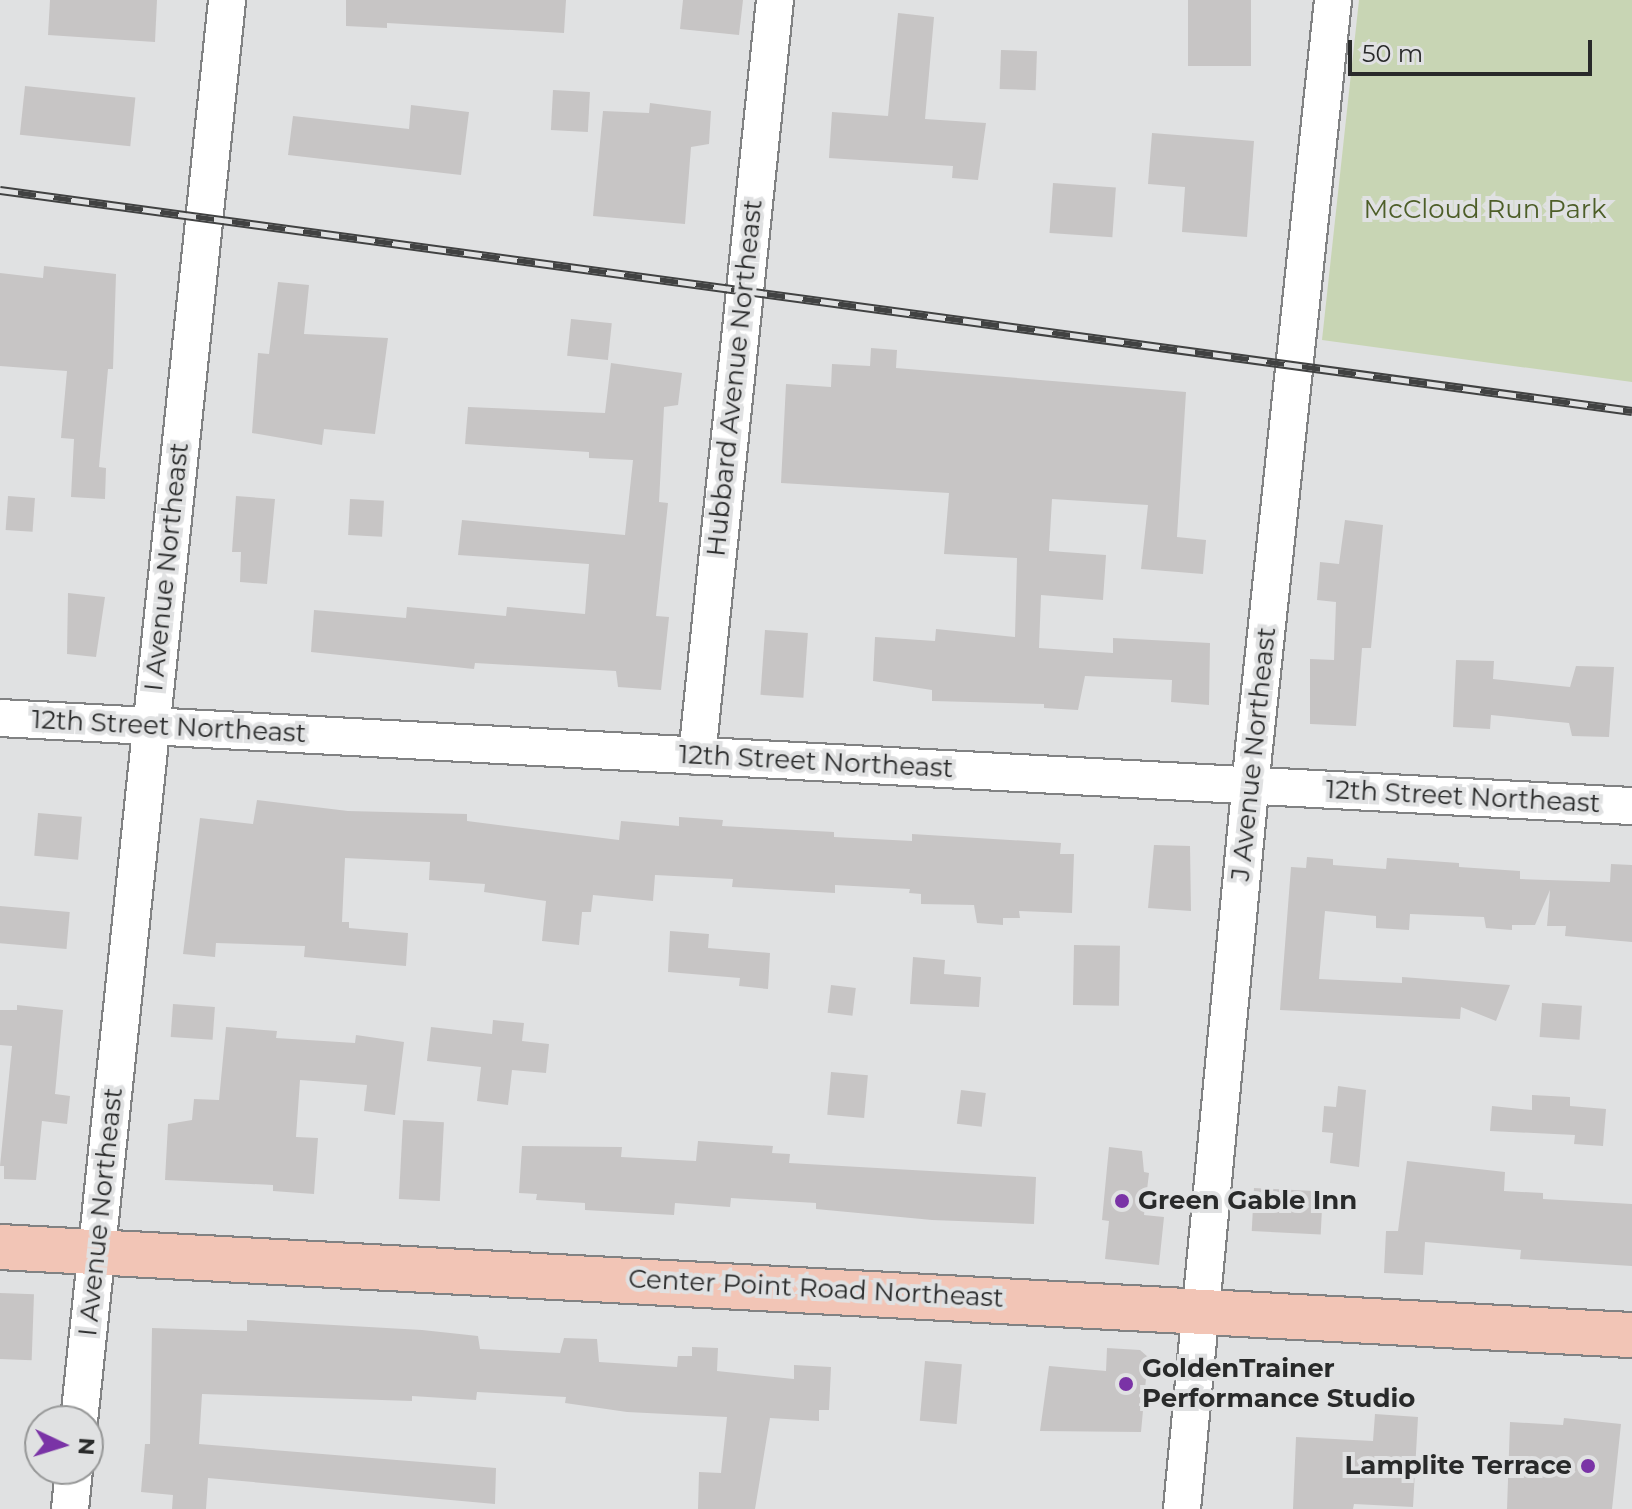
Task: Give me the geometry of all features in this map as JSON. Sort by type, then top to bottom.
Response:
[{"type":"main road","name":"Center Point Road Northeast","points":[[0,1247],[1202,1309],[1632,1335]]},
{"type":"street","name":"I Avenue Northeast","points":[[81,1405],[227,0]]},
{"type":"street","name":"Hubbard Avenue Northeast","points":[[697,756],[775,0]]},
{"type":"street","name":"J Avenue Northeast","points":[[1182,1509],[1250,786],[1333,0]]},
{"type":"street","name":"12th Street Northeast","points":[[0,718],[1632,806]]},
{"type":"street","points":[[70,1509],[72,1485]]},
{"type":"green space","name":"McCloud Run Park","points":[[1359,0],[1632,0],[1632,382],[1322,340]]},
{"type":"building","points":[[50,0],[157,0],[155,42],[48,35]]},
{"type":"building","points":[[346,0],[566,0],[564,33],[387,23],[387,28],[346,26]]},
{"type":"building","points":[[683,0],[743,0],[739,35],[680,29]]},
{"type":"building","points":[[1188,0],[1251,0],[1251,66],[1188,66]]},
{"type":"building","points":[[898,13],[934,17],[925,119],[986,123],[978,180],[952,178],[953,166],[829,158],[832,112],[888,116]]},
{"type":"building","points":[[1001,50],[1037,51],[1036,90],[1000,89]]},
{"type":"building","points":[[25,86],[135,98],[130,146],[20,135]]},
{"type":"building","points":[[553,90],[590,92],[588,132],[551,130]]},
{"type":"building","points":[[650,103],[711,111],[709,144],[691,147],[685,224],[593,216],[603,111],[649,113]]},
{"type":"building","points":[[411,105],[469,112],[461,175],[288,155],[293,116],[409,129]]},
{"type":"building","points":[[1152,133],[1254,141],[1247,237],[1182,232],[1185,187],[1148,184]]},
{"type":"building","points":[[1053,183],[1116,187],[1112,237],[1050,233]]},
{"type":"building","points":[[44,266],[116,274],[113,369],[108,369],[99,467],[106,468],[105,499],[71,497],[74,439],[61,438],[67,371],[0,366],[0,273],[43,278]]},
{"type":"building","points":[[278,282],[309,285],[304,334],[388,338],[375,434],[324,429],[322,445],[252,433],[258,353],[269,354]]},
{"type":"building","points":[[571,319],[612,323],[608,360],[567,356]]},
{"type":"building","points":[[871,348],[897,350],[896,368],[1186,392],[1177,537],[1206,540],[1203,574],[1141,569],[1148,505],[1052,499],[1049,551],[1106,555],[1103,600],[1041,595],[1039,648],[1113,653],[1113,638],[1210,643],[1209,705],[1171,702],[1172,680],[1085,676],[1078,710],[1044,708],[1044,704],[932,701],[932,690],[873,681],[875,637],[935,641],[936,629],[1015,637],[1017,558],[944,554],[949,493],[781,483],[786,384],[831,387],[832,364],[870,366]]},
{"type":"building","points":[[611,363],[682,373],[678,405],[664,407],[659,502],[668,503],[656,616],[669,617],[661,690],[618,687],[616,671],[475,663],[474,669],[311,652],[314,610],[406,618],[407,607],[506,616],[507,607],[585,614],[589,564],[458,555],[462,520],[625,535],[633,460],[589,458],[589,452],[465,444],[468,407],[605,413]]},
{"type":"building","points":[[8,496],[35,498],[33,532],[6,530]]},
{"type":"building","points":[[236,496],[275,499],[267,584],[240,582],[241,552],[232,552]]},
{"type":"building","points":[[350,499],[384,501],[382,537],[348,535]]},
{"type":"building","points":[[1345,520],[1383,525],[1371,648],[1362,648],[1356,726],[1310,724],[1310,659],[1334,660],[1336,602],[1317,600],[1320,562],[1339,564]]},
{"type":"building","points":[[68,593],[105,597],[96,657],[67,654]]},
{"type":"building","points":[[765,630],[808,633],[803,698],[760,695]]},
{"type":"building","points":[[1456,660],[1494,661],[1493,679],[1570,687],[1576,666],[1614,667],[1609,737],[1572,736],[1569,723],[1491,715],[1490,729],[1453,727]]},
{"type":"building","points":[[257,800],[348,811],[467,814],[467,821],[619,840],[621,821],[679,826],[679,817],[723,820],[722,826],[834,832],[834,837],[912,841],[912,834],[1061,843],[1060,854],[1074,854],[1072,913],[1019,911],[1020,918],[1003,918],[1003,925],[977,923],[974,905],[921,904],[921,894],[909,893],[910,889],[835,885],[835,893],[732,887],[733,879],[655,875],[653,901],[593,895],[591,912],[582,912],[579,945],[542,941],[546,901],[484,892],[485,884],[429,880],[430,862],[345,858],[342,922],[349,922],[349,928],[408,933],[406,966],[304,957],[305,946],[216,943],[215,957],[183,954],[200,818],[253,824]]},
{"type":"building","points":[[38,813],[82,817],[78,860],[34,856]]},
{"type":"building","points":[[1154,845],[1190,846],[1191,911],[1148,908]]},
{"type":"building","points":[[1307,857],[1333,859],[1333,865],[1386,869],[1387,858],[1459,863],[1459,867],[1520,871],[1520,879],[1610,882],[1611,864],[1632,865],[1632,942],[1565,936],[1566,926],[1547,926],[1550,890],[1535,925],[1512,925],[1512,930],[1486,928],[1484,917],[1410,914],[1409,930],[1376,928],[1376,916],[1325,911],[1319,979],[1402,983],[1402,977],[1510,985],[1496,1021],[1461,1007],[1460,1019],[1280,1010],[1291,867],[1306,868]]},
{"type":"building","points":[[0,906],[70,912],[67,949],[0,943]]},
{"type":"building","points":[[670,931],[709,934],[708,948],[770,953],[768,989],[739,986],[740,978],[668,972]]},
{"type":"building","points":[[1074,945],[1120,946],[1119,1006],[1073,1005]]},
{"type":"building","points":[[913,957],[945,960],[944,974],[981,977],[979,1007],[910,1004]]},
{"type":"building","points":[[831,985],[856,988],[852,1016],[828,1013]]},
{"type":"building","points":[[1542,1003],[1582,1006],[1580,1040],[1540,1037]]},
{"type":"building","points":[[173,1004],[215,1007],[213,1040],[171,1037]]},
{"type":"building","points":[[17,1005],[63,1010],[55,1094],[70,1096],[67,1124],[42,1121],[36,1180],[4,1179],[4,1166],[0,1166],[12,1046],[0,1045],[0,1010],[17,1010]]},
{"type":"building","points":[[493,1020],[524,1023],[522,1041],[549,1044],[546,1073],[512,1070],[508,1105],[477,1101],[481,1067],[427,1061],[431,1027],[492,1034]]},
{"type":"building","points":[[226,1027],[277,1031],[276,1038],[355,1043],[356,1035],[404,1042],[395,1115],[364,1111],[367,1085],[300,1080],[296,1137],[318,1138],[314,1194],[273,1191],[273,1185],[165,1180],[168,1124],[192,1120],[194,1099],[219,1100]]},
{"type":"building","points":[[831,1072],[868,1075],[864,1118],[827,1115]]},
{"type":"building","points":[[1338,1086],[1366,1090],[1359,1167],[1330,1163],[1333,1133],[1322,1132],[1324,1106],[1336,1107]]},
{"type":"building","points":[[961,1090],[986,1093],[982,1127],[957,1124]]},
{"type":"building","points":[[1532,1095],[1570,1097],[1570,1106],[1606,1109],[1603,1146],[1574,1144],[1575,1135],[1490,1131],[1492,1106],[1532,1110]]},
{"type":"building","points":[[403,1120],[444,1122],[440,1201],[399,1199]]},
{"type":"building","points":[[698,1141],[773,1146],[772,1153],[790,1154],[789,1163],[1036,1177],[1034,1224],[932,1220],[816,1209],[816,1203],[731,1198],[730,1207],[675,1203],[674,1215],[585,1210],[585,1203],[536,1200],[537,1194],[519,1193],[522,1146],[622,1147],[621,1157],[696,1161]]},
{"type":"building","name":"Green Gable Inn","points":[[1109,1147],[1142,1151],[1144,1172],[1149,1173],[1144,1215],[1164,1217],[1159,1265],[1105,1259],[1109,1221],[1102,1220]]},
{"type":"building","points":[[1407,1161],[1505,1172],[1504,1191],[1543,1193],[1543,1199],[1632,1204],[1632,1266],[1520,1259],[1521,1250],[1425,1242],[1423,1275],[1384,1273],[1386,1231],[1398,1231]]},
{"type":"building","points":[[1254,1188],[1323,1192],[1321,1235],[1252,1231]]},
{"type":"building","points":[[0,1293],[34,1294],[32,1360],[0,1359]]},
{"type":"building","points":[[247,1320],[478,1336],[480,1349],[560,1353],[564,1338],[597,1339],[599,1362],[677,1367],[678,1356],[692,1356],[692,1347],[718,1348],[717,1371],[794,1379],[794,1365],[831,1367],[829,1410],[819,1410],[819,1421],[770,1418],[755,1509],[698,1509],[699,1472],[721,1473],[727,1417],[627,1412],[565,1403],[566,1397],[477,1392],[476,1400],[412,1396],[412,1401],[202,1394],[199,1444],[496,1468],[495,1504],[208,1478],[206,1509],[172,1509],[173,1495],[141,1492],[145,1444],[150,1444],[152,1328],[247,1331]]},
{"type":"building","points":[[1107,1348],[1140,1350],[1148,1357],[1141,1432],[1040,1431],[1049,1366],[1106,1371]]},
{"type":"building","points":[[925,1361],[962,1364],[957,1424],[920,1421]]},
{"type":"building","points":[[1375,1414],[1418,1417],[1413,1507],[1354,1504],[1353,1509],[1293,1509],[1296,1437],[1373,1441]]},
{"type":"building","points":[[1564,1418],[1621,1424],[1612,1509],[1507,1509],[1510,1422],[1563,1425]]},
{"type":"railway","points":[[0,190],[1632,411]]},
{"type":"place","name":"Green Gable Inn","points":[[1122,1201]]},
{"type":"place","name":"GoldenTrainer Performance Studio","points":[[1126,1384]]},
{"type":"place","name":"Lamplite Terrace","points":[[1588,1466]]}]
